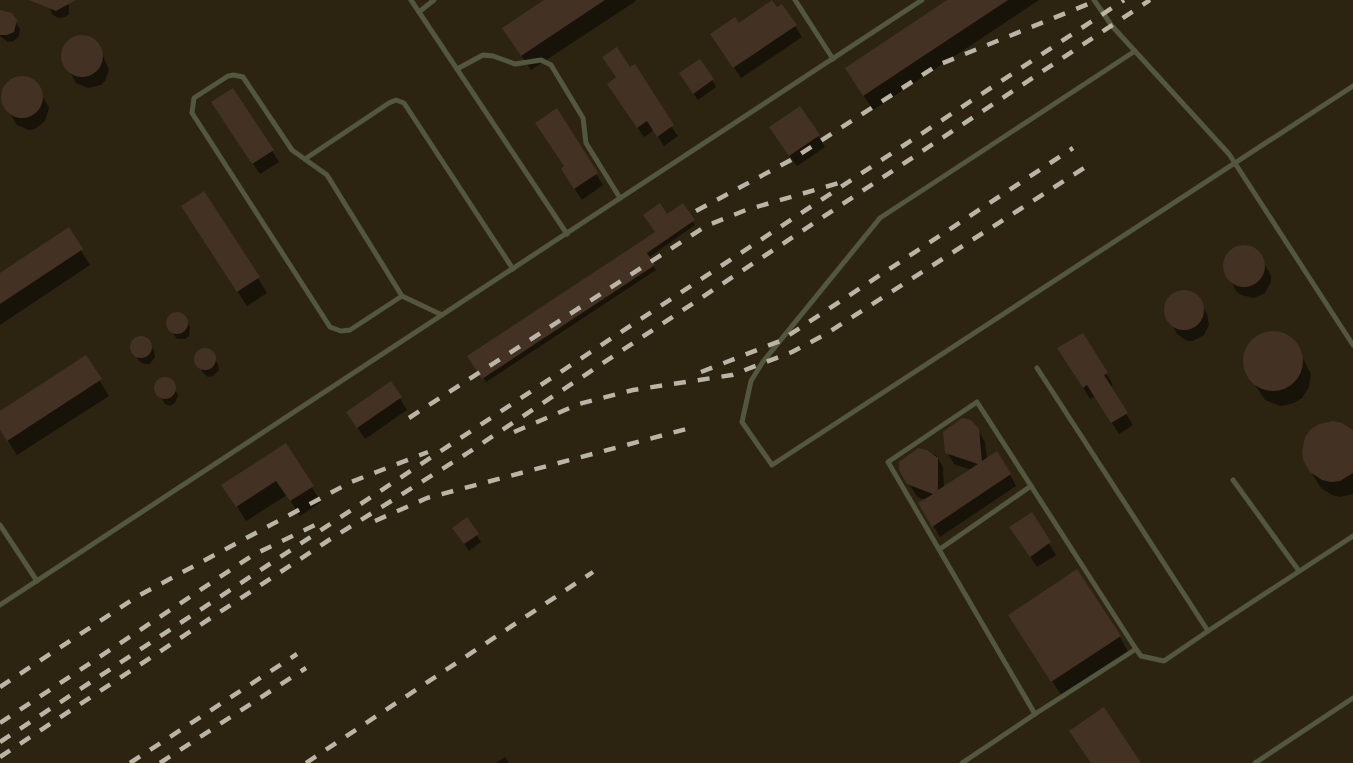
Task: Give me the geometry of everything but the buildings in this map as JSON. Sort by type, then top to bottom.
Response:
[{"type":"lane","points":[[411,0],[567,234]]},
{"type":"lane","points":[[419,12],[435,0]]},
{"type":"lane","points":[[795,0],[833,59]]},
{"type":"lane","points":[[0,606],[922,0]]},
{"type":"lane","points":[[1094,0],[1112,26],[1235,163],[1353,345]]},
{"type":"lane","points":[[1135,51],[880,218],[762,363],[751,381],[742,422],[772,465],[1353,86]]},
{"type":"lane","points":[[457,69],[483,55],[493,55],[515,64],[541,60],[551,65],[583,118],[586,143],[620,198]]},
{"type":"lane","points":[[402,296],[350,330],[341,331],[330,327],[192,113],[194,98],[228,76],[243,77],[292,150],[327,175],[402,296],[442,315]]},
{"type":"lane","points":[[304,159],[388,103],[396,100],[404,103],[513,269]]},
{"type":"lane","points":[[1037,368],[1208,631]]},
{"type":"lane","points":[[1035,713],[888,462],[977,402],[1141,656],[1164,661],[1353,536]]},
{"type":"lane","points":[[1233,480],[1299,572]]},
{"type":"lane","points":[[940,549],[1031,486]]},
{"type":"lane","points":[[0,525],[37,581]]},
{"type":"lane","points":[[962,763],[1136,649]]},
{"type":"lane","points":[[1255,763],[1353,698]]},
{"type":"railway","points":[[696,211],[791,160],[938,65],[1098,0]]},
{"type":"railway","points":[[0,742],[1124,0]]},
{"type":"railway","points":[[0,757],[329,540],[466,454],[1150,0]]},
{"type":"railway","points":[[701,372],[780,341],[1073,148]]},
{"type":"railway","points":[[514,432],[579,404],[633,390],[732,375],[792,352],[826,334],[1087,166]]},
{"type":"railway","points":[[409,418],[706,226],[746,210],[839,183]]},
{"type":"railway","points":[[375,521],[427,498],[694,427]]},
{"type":"railway","points":[[0,687],[138,596],[351,482],[428,452]]},
{"type":"railway","points":[[0,723],[253,555],[315,525]]},
{"type":"railway","points":[[306,763],[593,572]]},
{"type":"railway","points":[[130,763],[297,654]]},
{"type":"railway","points":[[160,763],[306,668]]}]
